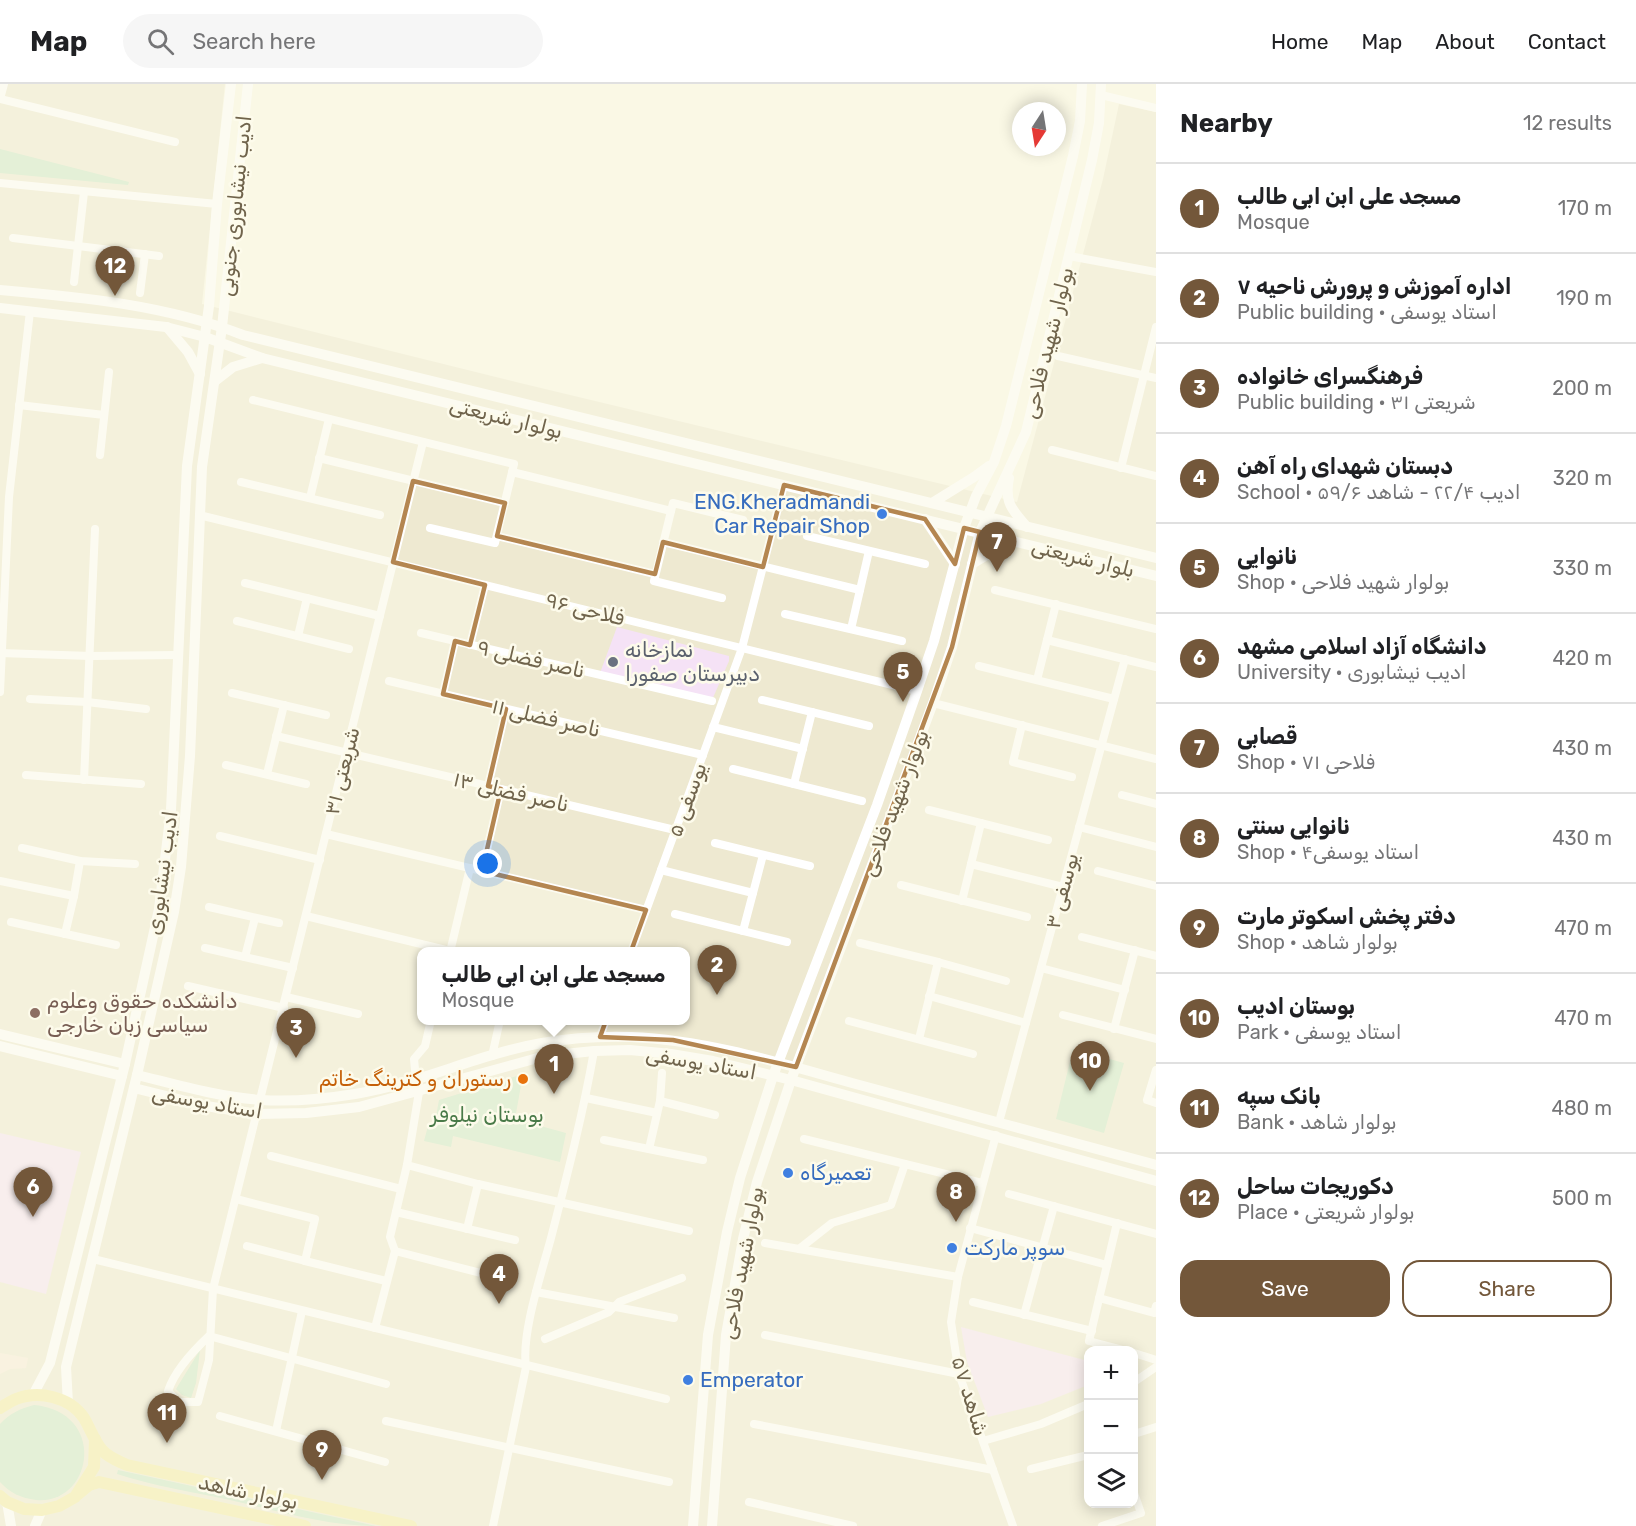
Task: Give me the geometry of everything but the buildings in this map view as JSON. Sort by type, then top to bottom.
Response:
[{"type":"main road","name":"ادیب نیشابوری جنوبی","points":[[205,337],[231,84]]},
{"type":"main road","name":"ادیب نیشابوری جنوبی","points":[[220,342],[248,84]]},
{"type":"main road","name":"بولوار شهید فلاحی","points":[[693,1526],[708,1335],[737,1189],[777,1063],[877,805],[917,691],[934,641],[964,528],[994,462],[1017,386],[1073,156],[1080,121],[1082,84]]},
{"type":"main road","name":"بولوار شهید فلاحی","points":[[712,1526],[726,1335],[735,1279],[756,1182],[791,1080],[933,703],[952,647],[980,532],[1026,432],[1092,160],[1099,123],[1101,90]]},
{"type":"main road","name":"بولوار شریعتی","points":[[0,290],[71,297],[172,314],[255,338],[970,512]]},
{"type":"main road","name":"بولوار شریعتی","points":[[0,308],[166,327],[205,337],[262,358],[1011,540]]},
{"type":"main road","points":[[166,327],[188,352],[201,374]]},
{"type":"main road","name":"ادیب نیشابوری","points":[[33,1395],[50,1363],[125,1064],[159,909],[171,810],[187,466],[205,337]]},
{"type":"main road","name":"ادیب نیشابوری","points":[[68,1404],[66,1367],[174,912],[186,811],[202,467],[220,342]]},
{"type":"main road","points":[[215,381],[233,367],[262,358]]},
{"type":"main road","points":[[1017,386],[1037,391]]},
{"type":"main road","points":[[932,502],[975,477],[994,462]]},
{"type":"main road","points":[[1011,464],[1006,491],[1011,508],[1028,527]]},
{"type":"main road","name":"بلوار شریعتی","points":[[970,512],[1156,558]]},
{"type":"main road","points":[[925,519],[955,564]]},
{"type":"main road","points":[[972,564],[1011,540]]},
{"type":"main road","name":"بلوار شریعتی","points":[[1011,540],[1156,576]]},
{"type":"main road","points":[[171,810],[186,811]]},
{"type":"main road","points":[[0,1034],[125,1064]]},
{"type":"main road","name":"استاد یوسفی","points":[[137,1075],[208,1092],[261,1100],[305,1100],[357,1094],[416,1080],[542,1043],[600,1037],[673,1040],[796,1067],[1156,1165]]},
{"type":"main road","points":[[0,1046],[122,1076]]},
{"type":"main road","name":"استاد یوسفی","points":[[134,1088],[206,1106],[257,1114],[306,1113],[359,1107],[545,1056],[630,1050],[671,1054],[791,1080],[1156,1181]]},
{"type":"main road","points":[[996,1135],[999,1122]]},
{"type":"main road","points":[[0,1408],[16,1399],[33,1395],[51,1396],[68,1404]]},
{"type":"main road","name":"بولوار شاهد","points":[[68,1404],[82,1415],[102,1450],[112,1458],[134,1468],[411,1526]]},
{"type":"main road","points":[[78,1494],[94,1467],[95,1438]]},
{"type":"main road","name":"بولوار شاهد","points":[[42,1510],[59,1506],[89,1485],[99,1482],[305,1526]]},
{"type":"main road","points":[[3,1499],[24,1509],[42,1510],[35,1526]]},
{"type":"main road","points":[[3,1499],[10,1526]]},
{"type":"street","points":[[4,84],[0,99],[176,142]]},
{"type":"street","points":[[1101,90],[1156,108]]},
{"type":"street","points":[[0,183],[217,204]]},
{"type":"street","points":[[74,282],[84,192]]},
{"type":"street","points":[[13,238],[159,256]]},
{"type":"street","points":[[140,293],[145,254]]},
{"type":"street","points":[[1069,256],[1156,272]]},
{"type":"street","points":[[0,692],[4,496],[19,405],[30,310]]},
{"type":"street","points":[[1121,468],[1156,327]]},
{"type":"street","points":[[1058,356],[1156,378]]},
{"type":"street","points":[[99,454],[109,372]]},
{"type":"street","points":[[253,400],[672,507],[743,520]]},
{"type":"street","points":[[19,405],[104,415]]},
{"type":"street","points":[[310,498],[329,419]]},
{"type":"street","name":"شریعتی ۳۱","points":[[209,1336],[194,1350],[170,1384],[168,1391],[178,1402],[198,1402],[209,1360],[213,1289],[423,442]]},
{"type":"street","points":[[1052,450],[1156,476]]},
{"type":"street","points":[[319,458],[505,503]]},
{"type":"street","points":[[496,540],[513,468]]},
{"type":"street","points":[[241,482],[380,516]]},
{"type":"street","name":"یوسفی ۵","points":[[632,947],[742,648],[784,485]]},
{"type":"street","points":[[654,578],[672,507]]},
{"type":"street","name":"فلاحی ۹۶","points":[[199,515],[917,691]]},
{"type":"street","points":[[430,528],[496,540],[654,578],[722,598]]},
{"type":"street","points":[[84,780],[95,529]]},
{"type":"street","points":[[807,536],[925,564]]},
{"type":"street","points":[[663,542],[860,590]]},
{"type":"street","points":[[851,629],[869,551]]},
{"type":"street","points":[[245,583],[380,616]]},
{"type":"street","points":[[470,645],[485,585]]},
{"type":"street","points":[[995,590],[1156,629]]},
{"type":"street","points":[[298,636],[307,598]]},
{"type":"street","points":[[1037,680],[1056,604]]},
{"type":"street","points":[[785,614],[902,641]]},
{"type":"street","points":[[237,621],[349,648]]},
{"type":"street","name":"ناصر فضلی ۹","points":[[421,633],[712,701]]},
{"type":"street","points":[[1047,640],[1156,667]]},
{"type":"street","points":[[443,694],[455,641]]},
{"type":"street","points":[[1,653],[91,656],[178,655]]},
{"type":"street","name":"یوسفی ۳","points":[[999,1122],[1125,659]]},
{"type":"street","points":[[979,666],[1114,699]]},
{"type":"street","name":"ناصر فضلی ۱۱","points":[[389,681],[703,755]]},
{"type":"street","points":[[232,693],[326,715]]},
{"type":"street","points":[[30,699],[87,702],[146,709]]},
{"type":"street","points":[[762,700],[869,726]]},
{"type":"street","points":[[933,703],[1156,759]]},
{"type":"street","points":[[267,774],[284,705]]},
{"type":"street","points":[[488,786],[506,709]]},
{"type":"street","points":[[794,784],[812,712]]},
{"type":"street","points":[[1022,725],[1013,762],[1072,777]]},
{"type":"street","points":[[713,727],[803,749]]},
{"type":"street","name":"ناصر فضلی ۱۳","points":[[276,736],[675,830]]},
{"type":"street","points":[[226,765],[306,784]]},
{"type":"street","points":[[733,769],[862,801]]},
{"type":"street","points":[[26,775],[141,784]]},
{"type":"street","points":[[482,871],[501,789]]},
{"type":"street","points":[[1122,795],[1156,804]]},
{"type":"street","points":[[929,810],[1048,840]]},
{"type":"street","points":[[962,901],[981,823]]},
{"type":"street","points":[[1079,827],[1156,847]]},
{"type":"street","points":[[326,834],[646,910]]},
{"type":"street","points":[[220,837],[320,860]]},
{"type":"street","points":[[715,843],[810,866]]},
{"type":"street","points":[[21,848],[80,861],[135,864]]},
{"type":"street","points":[[743,931],[763,855]]},
{"type":"street","points":[[65,934],[80,861]]},
{"type":"street","points":[[971,864],[1063,887]]},
{"type":"street","points":[[453,947],[470,868]]},
{"type":"street","points":[[661,870],[753,893]]},
{"type":"street","points":[[1098,871],[1155,883]]},
{"type":"street","points":[[0,881],[74,896]]},
{"type":"street","points":[[901,885],[1027,917]]},
{"type":"street","points":[[209,907],[279,923]]},
{"type":"street","points":[[675,914],[787,942]]},
{"type":"street","points":[[306,916],[435,947]]},
{"type":"street","points":[[246,957],[255,918]]},
{"type":"street","points":[[11,922],[116,945]]},
{"type":"street","points":[[1082,937],[1156,956]]},
{"type":"street","points":[[860,943],[1006,981]]},
{"type":"street","points":[[205,948],[293,968]]},
{"type":"street","points":[[1114,1029],[1135,950]]},
{"type":"street","points":[[918,1039],[938,962]]},
{"type":"street","points":[[1041,968],[1125,990]]},
{"type":"street","points":[[188,986],[284,1008]]},
{"type":"street","points":[[929,996],[1026,1023]]},
{"type":"street","points":[[286,997],[358,1014]]},
{"type":"street","points":[[1063,1015],[1156,1040]]},
{"type":"street","points":[[849,1021],[973,1054]]},
{"type":"street","points":[[416,1080],[414,1059],[424,1048],[430,1025]]},
{"type":"street","points":[[492,1056],[499,1025]]},
{"type":"street","points":[[600,1037],[604,1025]]},
{"type":"street","points":[[493,1526],[526,1367],[524,1352],[536,1292],[586,1098],[594,1051]]},
{"type":"street","points":[[1156,1070],[1147,1100],[1156,1103]]},
{"type":"street","points":[[649,1149],[660,1101],[662,1073]]},
{"type":"street","points":[[375,1328],[395,1251],[390,1237],[407,1165],[419,1092]]},
{"type":"street","points":[[586,1098],[657,1113]]},
{"type":"street","points":[[660,1101],[716,1115]]},
{"type":"street","name":"شاهد ۵۷","points":[[996,1135],[958,1277],[951,1322],[959,1374],[1013,1526]]},
{"type":"street","points":[[804,1139],[982,1183]]},
{"type":"street","points":[[604,1140],[704,1160]]},
{"type":"street","points":[[271,1156],[401,1189]]},
{"type":"street","points":[[798,1249],[832,1224],[891,1205],[905,1164]]},
{"type":"street","points":[[407,1165],[478,1184],[689,1231]]},
{"type":"street","points":[[467,1229],[478,1184]]},
{"type":"street","points":[[1009,1194],[1156,1234]]},
{"type":"street","points":[[236,1199],[315,1220],[305,1261]]},
{"type":"street","points":[[1024,1315],[1054,1206]]},
{"type":"street","points":[[396,1212],[515,1240]]},
{"type":"street","points":[[1108,1346],[1089,1341],[1117,1223]]},
{"type":"street","points":[[970,1228],[1107,1265]]},
{"type":"street","points":[[765,1243],[958,1277]]},
{"type":"street","points":[[247,1246],[386,1281]]},
{"type":"street","points":[[395,1251],[504,1279]]},
{"type":"street","points":[[93,1259],[526,1367],[666,1399]]},
{"type":"street","points":[[544,1339],[609,1312],[619,1302],[682,1278]]},
{"type":"street","points":[[536,1292],[674,1318]]},
{"type":"street","points":[[1099,1298],[1154,1313],[1156,1306]]},
{"type":"street","points":[[973,1302],[1092,1331]]},
{"type":"street","points":[[276,1431],[302,1311]]},
{"type":"street","points":[[765,1335],[959,1374]]},
{"type":"street","points":[[209,1336],[386,1384]]},
{"type":"street","points":[[1138,1354],[1156,1360]]},
{"type":"street","points":[[1138,1379],[1156,1367]]},
{"type":"street","points":[[983,1441],[1041,1424],[1084,1406]]},
{"type":"street","points":[[220,1416],[385,1462]]},
{"type":"street","points":[[386,1421],[669,1482]]},
{"type":"street","points":[[754,1424],[993,1470]]},
{"type":"street","points":[[1138,1433],[1156,1427]]},
{"type":"street","points":[[1031,1470],[1084,1456]]},
{"type":"street","points":[[749,1502],[853,1526]]},
{"type":"street","points":[[1102,1526],[1141,1513],[1138,1504]]},
{"type":"highlighted area","points":[[413,481],[505,503],[497,536],[655,574],[663,542],[763,567],[784,485],[925,519],[955,564],[964,528],[980,532],[952,647],[796,1067],[673,1040],[600,1037],[646,910],[482,871],[501,789],[488,786],[506,709],[443,694],[455,641],[470,645],[485,585],[393,562]]},
{"type":"shaded area","points":[[0,84],[225,84],[202,304],[1017,502],[1103,179],[1119,104],[1156,112],[1156,1526],[0,1526]]},
{"type":"shaded area","points":[[617,627],[729,656],[729,661],[712,700],[600,673]]},
{"type":"shaded area","points":[[0,1133],[81,1152],[46,1294],[0,1282]]},
{"type":"shaded area","points":[[961,1327],[1084,1360],[1084,1387],[1041,1404],[988,1417],[967,1362]]},
{"type":"shaded area","points":[[0,1353],[28,1358],[26,1368],[10,1369],[0,1374]]},
{"type":"green space","points":[[0,149],[129,182],[128,185],[0,173]]},
{"type":"green space","points":[[1073,1049],[1124,1063],[1104,1133],[1056,1119]]},
{"type":"green space","name":"بوستان نیلوفر","points":[[523,1074],[515,1119],[566,1133],[560,1162],[453,1136],[451,1147],[424,1141],[428,1126],[434,1127],[439,1100]]},
{"type":"green space","points":[[200,1350],[196,1383],[191,1398],[182,1395],[176,1389]]},
{"type":"green space","points":[[34,1405],[58,1411],[74,1424],[82,1439],[84,1457],[80,1474],[70,1488],[55,1498],[36,1500],[25,1498],[12,1492],[0,1482],[0,1424],[16,1412]]},
{"type":"green space","points":[[118,1470],[376,1526],[303,1517],[145,1482],[117,1474]]},
{"type":"place","name":"دکوریجات ساحل","points":[[115,296]]},
{"type":"place","name":"ENG.Kheradmandi Car Repair Shop","points":[[882,514]]},
{"type":"place","name":"قصابی","points":[[997,572]]},
{"type":"place","name":"نمازخانه دبیرستان صفورا","points":[[613,662]]},
{"type":"place","name":"نانوایی","points":[[903,702]]},
{"type":"place","name":"اداره آموزش و پرورش ناحیه ۷","points":[[717,995]]},
{"type":"place","name":"دانشکده حقوق وعلوم سیاسی زبان خارجی","points":[[35,1013]]},
{"type":"place","name":"فرهنگسرای خانواده","points":[[296,1058]]},
{"type":"place","name":"رستوران و کترینگ خاتم","points":[[523,1079]]},
{"type":"place","name":"بوستان ادیب","points":[[1090,1091]]},
{"type":"place","name":"مسجد علی ابن ابی طالب","points":[[554,1094]]},
{"type":"place","name":"تعمیرگاه","points":[[788,1173]]},
{"type":"place","name":"دانشگاه آزاد اسلامی مشهد","points":[[33,1217]]},
{"type":"place","name":"نانوایی سنتی","points":[[956,1222]]},
{"type":"place","name":"سوپر مارکت","points":[[952,1248]]},
{"type":"place","name":"دبستان شهدای راه آهن","points":[[499,1304]]},
{"type":"place","name":"Emperator","points":[[688,1380]]},
{"type":"place","name":"بانک سپه","points":[[167,1443]]},
{"type":"place","name":"دفتر پخش اسکوتر مارت","points":[[322,1480]]}]
